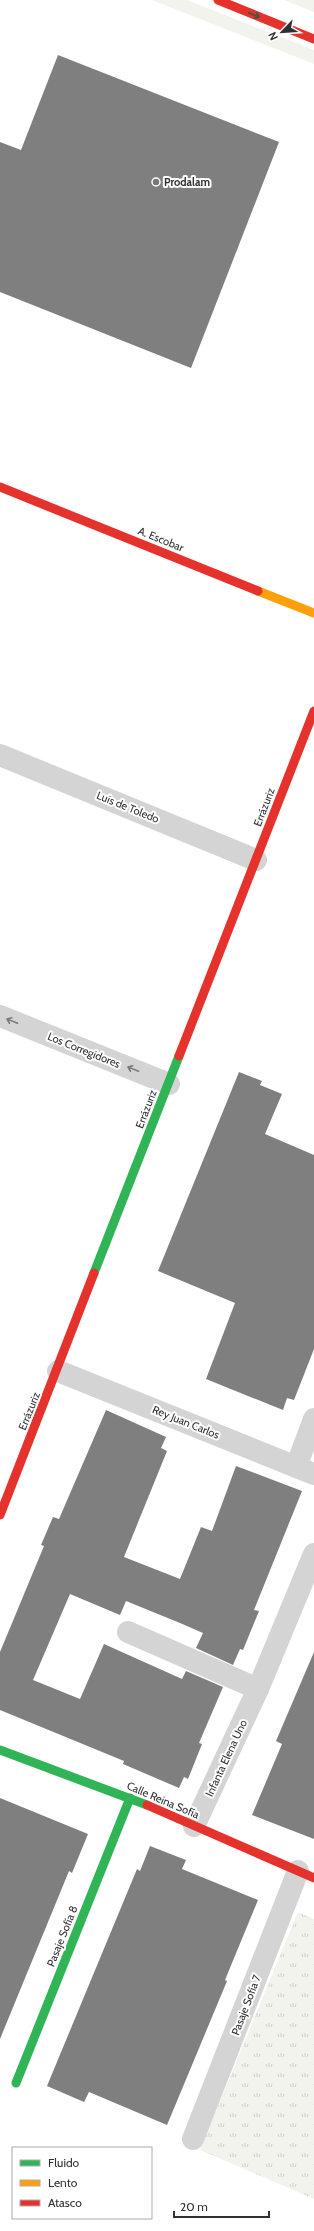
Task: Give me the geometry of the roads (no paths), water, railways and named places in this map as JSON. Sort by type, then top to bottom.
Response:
[{"type":"street","points":[[218,0],[314,39]]},
{"type":"street","name":"A. Escobar","points":[[0,488],[314,613]]},
{"type":"street","name":"Errázuriz","points":[[1,1511],[58,1371],[314,711]]},
{"type":"street","name":"Luis de Toledo","points":[[0,755],[256,860]]},
{"type":"street","name":"Los Corregidores","points":[[0,1016],[169,1084]]},
{"type":"street","name":"Rey Juan Carlos","points":[[58,1371],[305,1470]]},
{"type":"street","points":[[305,1470],[314,1419]]},
{"type":"street","name":"Infanta Elena Uno","points":[[194,1826],[258,1689],[314,1554]]},
{"type":"street","points":[[128,1632],[258,1689]]},
{"type":"street","name":"Calle Reina Sofía","points":[[0,1750],[130,1798],[306,1874]]},
{"type":"street","name":"Pasaje Sofía 8","points":[[16,2083],[130,1798]]},
{"type":"street","name":"Pasaje Sofía 7","points":[[193,2139],[306,1874]]},
{"type":"place","name":"Prodalam","points":[[156,182]]}]
